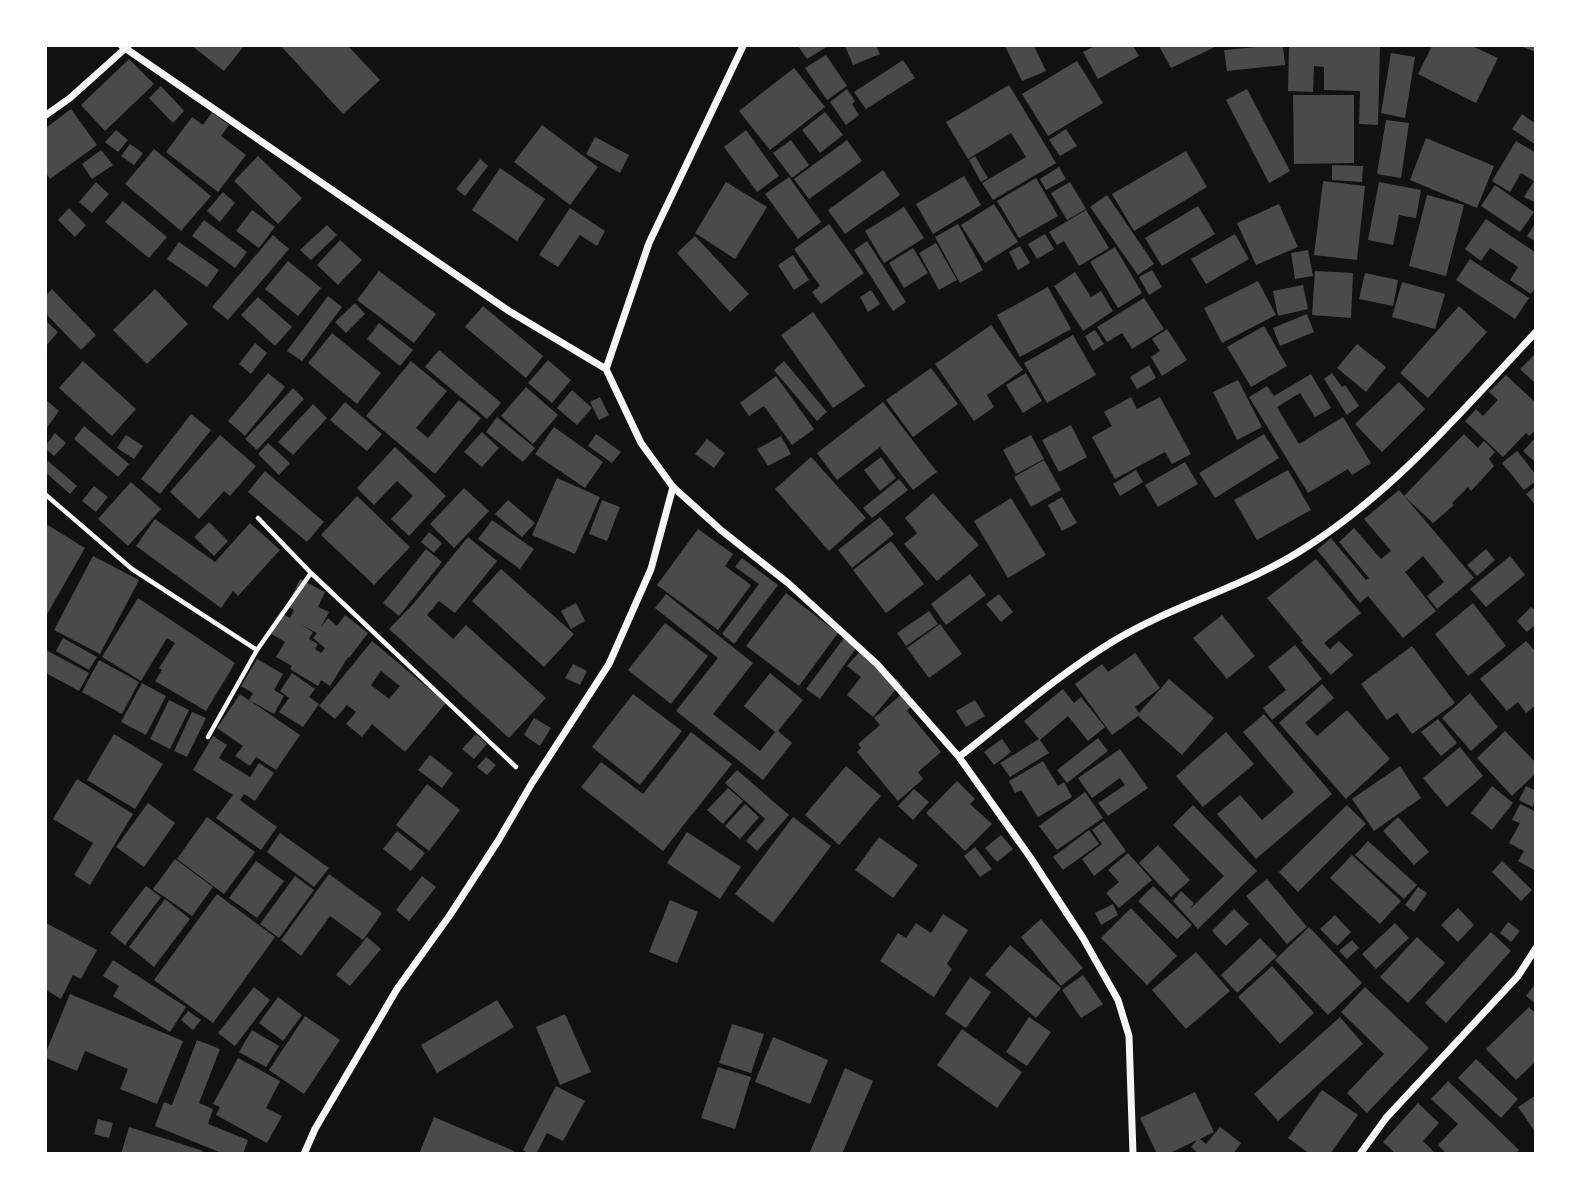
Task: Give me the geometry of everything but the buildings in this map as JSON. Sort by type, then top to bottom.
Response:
[{"type":"street","points":[[46,115],[70,98],[125,46],[509,311],[606,369],[641,443],[673,487],[722,531],[788,583],[877,664],[959,757],[1030,856],[1083,938],[1118,1000],[1129,1037],[1133,1153]]},
{"type":"street","points":[[606,369],[649,243],[743,46]]},
{"type":"street","points":[[959,757],[1113,642],[1306,548],[1360,509],[1419,456],[1535,332]]},
{"type":"street","points":[[304,1153],[315,1129],[397,989],[470,884],[609,664],[651,569],[673,487]]},
{"type":"street","points":[[1360,1153],[1386,1118],[1518,976],[1535,948]]},
{"type":"path","points":[[46,495],[132,569],[257,650]]},
{"type":"path","points":[[258,518],[311,573],[532,783]]},
{"type":"path","points":[[208,737],[257,650],[311,573]]}]
